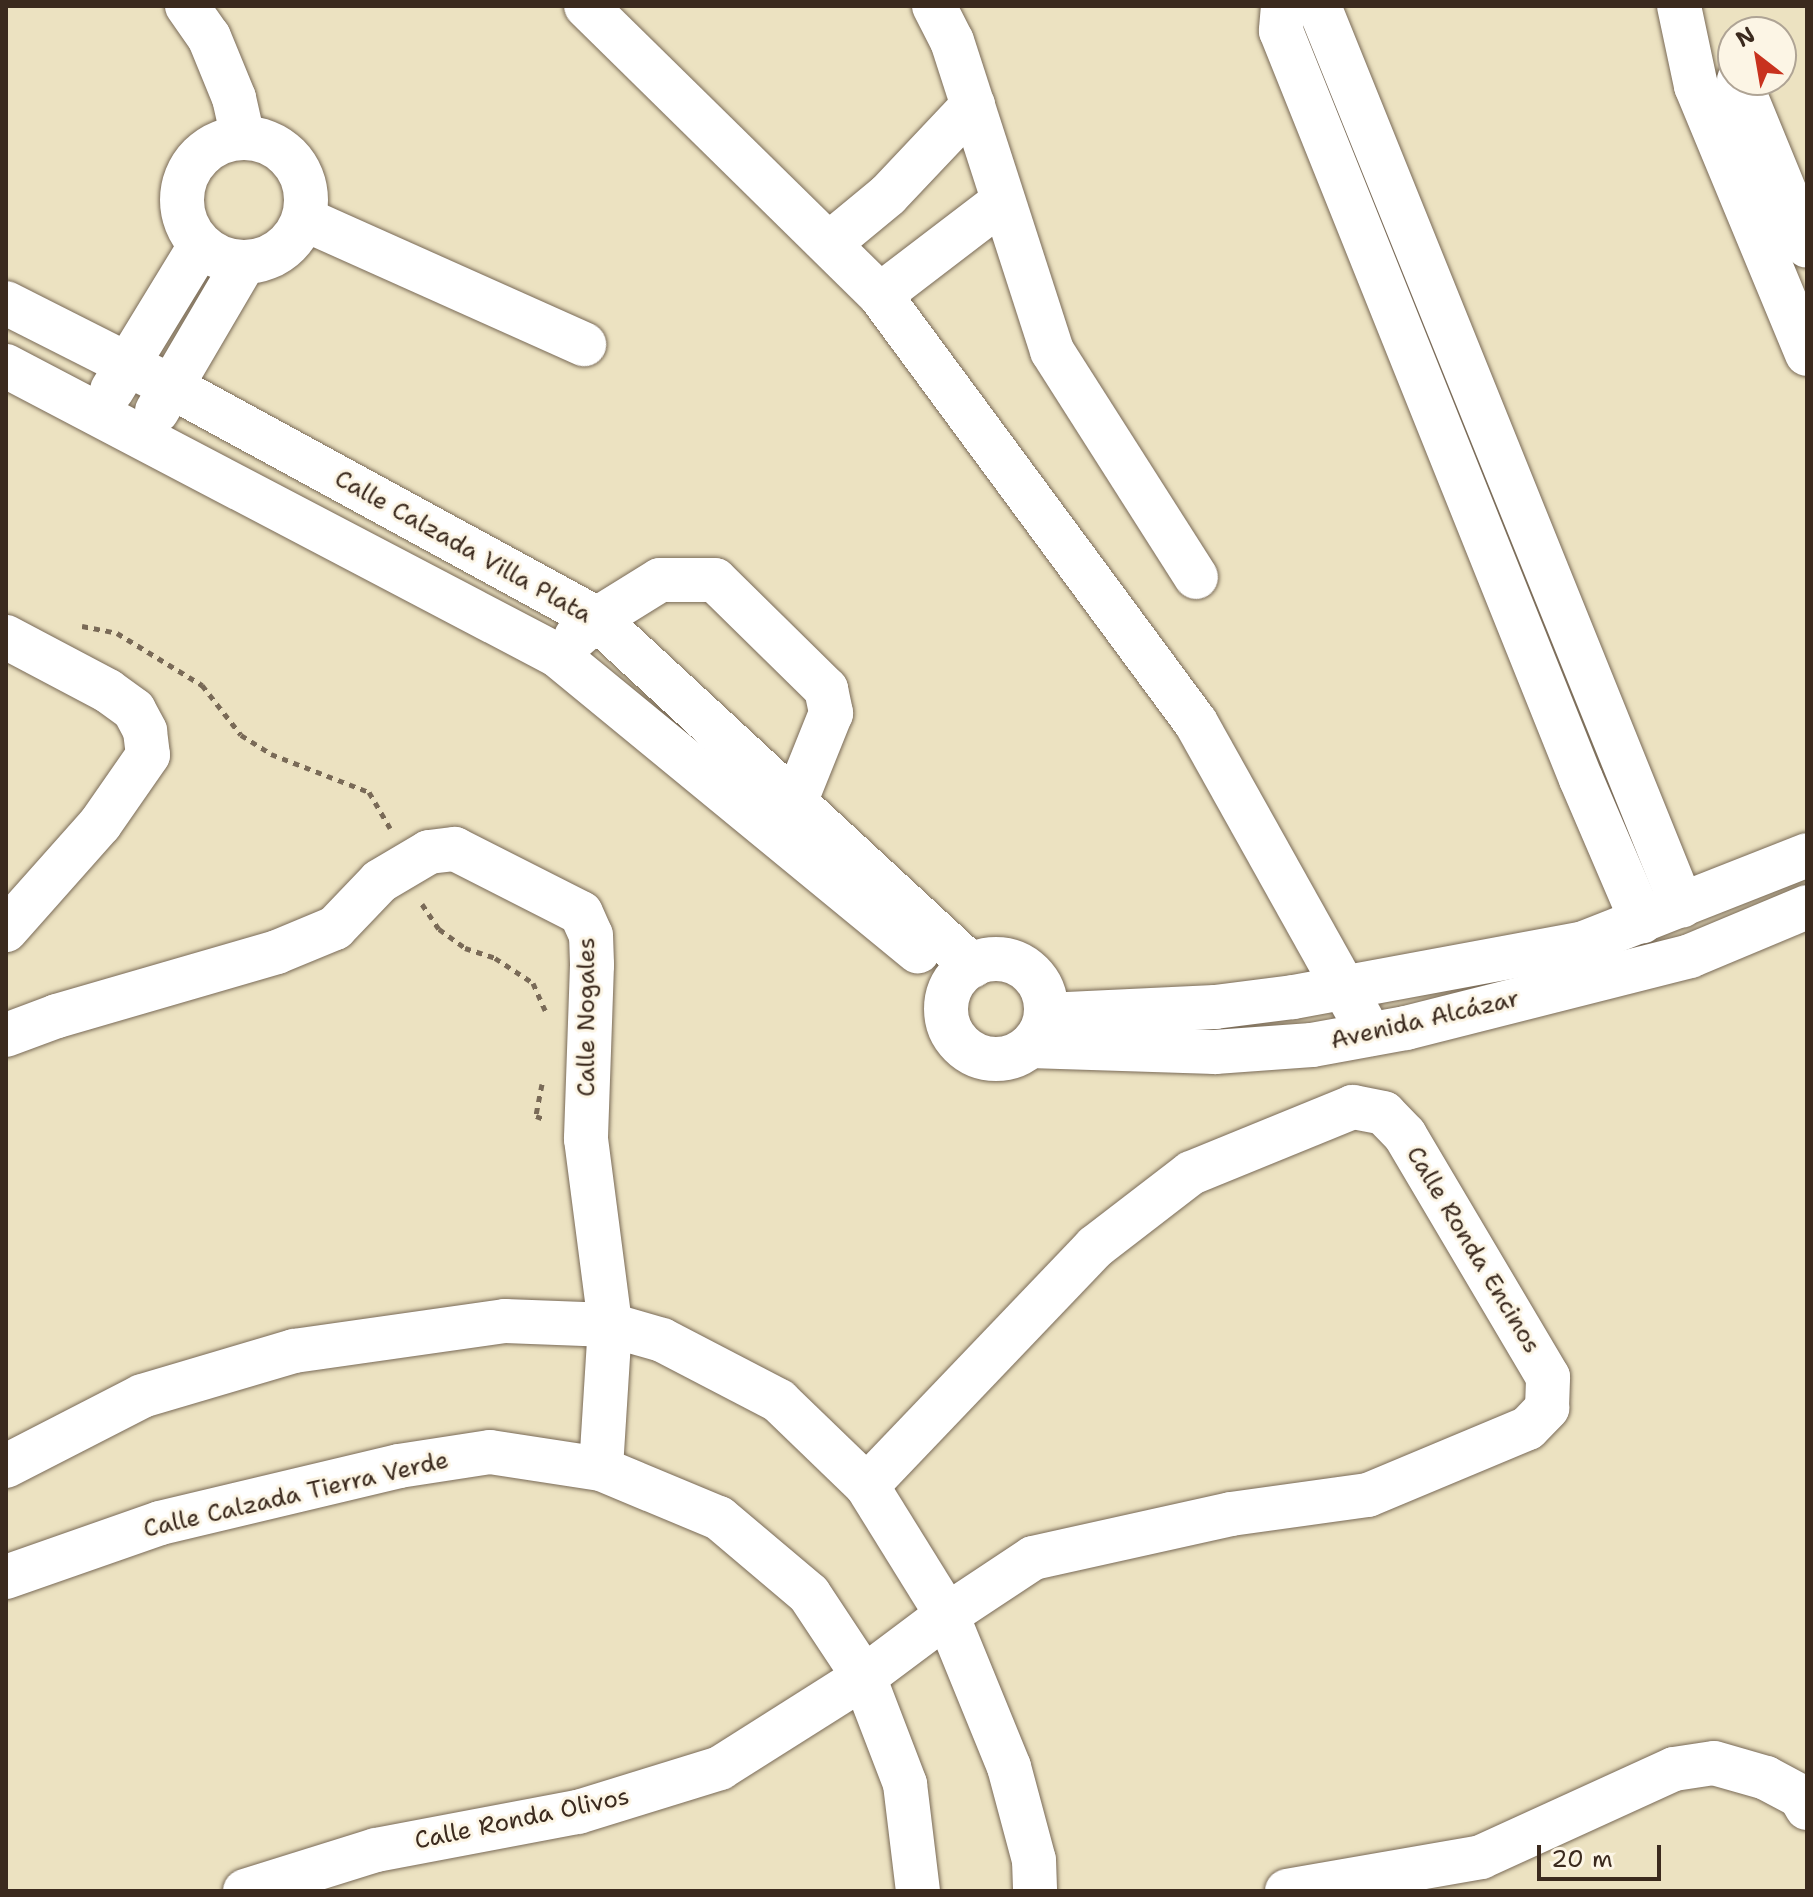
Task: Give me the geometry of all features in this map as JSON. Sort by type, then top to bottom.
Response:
[{"type":"street","points":[[187,6],[209,37],[234,98],[243,138]]},
{"type":"street","points":[[586,6],[880,295],[1196,723],[1370,1034]]},
{"type":"street","points":[[934,6],[952,41],[1052,351],[1196,577]]},
{"type":"street","points":[[1283,6],[1281,31],[1581,779],[1642,921]]},
{"type":"street","points":[[1319,6],[1682,906]]},
{"type":"street","points":[[1680,9],[1717,51]]},
{"type":"street","points":[[1680,9],[1696,86],[1807,354]]},
{"type":"street","points":[[1746,96],[1807,246]]},
{"type":"street","points":[[830,243],[888,195],[973,105]]},
{"type":"street","points":[[243,138],[275,146],[299,170],[305,185],[304,219],[287,246],[274,255],[244,263],[228,261],[200,246],[183,215],[186,178],[208,149],[225,141],[243,138]]},
{"type":"street","points":[[880,295],[1003,201]]},
{"type":"street","points":[[304,219],[584,344]]},
{"type":"street","points":[[98,414],[200,246]]},
{"type":"street","points":[[141,437],[244,263]]},
{"type":"street","name":"Calle Calzada Villa Plata","points":[[6,303],[172,387],[597,619],[796,800],[963,973]]},
{"type":"street","name":"Calle Calzada Villa Plata","points":[[6,366],[557,655],[963,973]]},
{"type":"street","points":[[1433,411],[1476,396]]},
{"type":"street","points":[[557,655],[597,619],[660,580],[715,580],[826,689],[831,713],[796,800]]},
{"type":"street","points":[[6,637],[108,691],[134,710],[145,731],[148,755],[100,824],[6,930]]},
{"type":"street","points":[[1581,779],[1623,763]]},
{"type":"street","name":"Calle Nogales","points":[[6,1035],[57,1016],[277,952],[335,928],[380,881],[429,852],[455,849],[581,913],[591,935],[592,965],[587,1120],[610,1325],[601,1469]]},
{"type":"street","name":"Avenida Alcázar","points":[[1038,1030],[1344,987],[1584,943],[1807,855]]},
{"type":"street","name":"Avenida Alcázar","points":[[1038,1030],[1215,1052],[1312,1045],[1370,1034],[1690,956],[1807,907]]},
{"type":"street","points":[[991,959],[1009,960],[1024,967],[1038,981],[1038,1030],[1015,1055],[994,1059],[965,1049],[953,1036],[947,1020],[947,997],[963,973],[991,959]]},
{"type":"street","name":"Calle Ronda Encinos","points":[[867,1486],[1095,1247],[1191,1173],[1353,1107],[1384,1113],[1405,1135],[1548,1377],[1547,1408],[1528,1428],[1368,1495],[1231,1514],[1033,1558],[947,1615]]},
{"type":"street","points":[[6,1466],[142,1396],[294,1351],[505,1321],[610,1325],[662,1340],[779,1401],[867,1486],[947,1615],[1009,1767],[1034,1860],[1035,1891]]},
{"type":"street","name":"Calle Calzada Tierra Verde","points":[[6,1577],[160,1523],[399,1466],[490,1452],[601,1469],[719,1518],[809,1594],[864,1677],[905,1784],[918,1891]]},
{"type":"street","name":"Calle Ronda Olivos","points":[[245,1891],[376,1850],[578,1812],[720,1768],[864,1677],[947,1615]]},
{"type":"street","points":[[1287,1891],[1481,1857],[1674,1769],[1714,1763],[1766,1778],[1800,1796],[1807,1808]]},
{"type":"path","points":[[72,623],[117,633],[202,685],[241,735],[271,754],[369,792],[408,863],[425,911],[439,929],[465,948],[495,958],[533,983],[546,1015]]},
{"type":"path","points":[[543,1078],[538,1119],[587,1120]]}]
